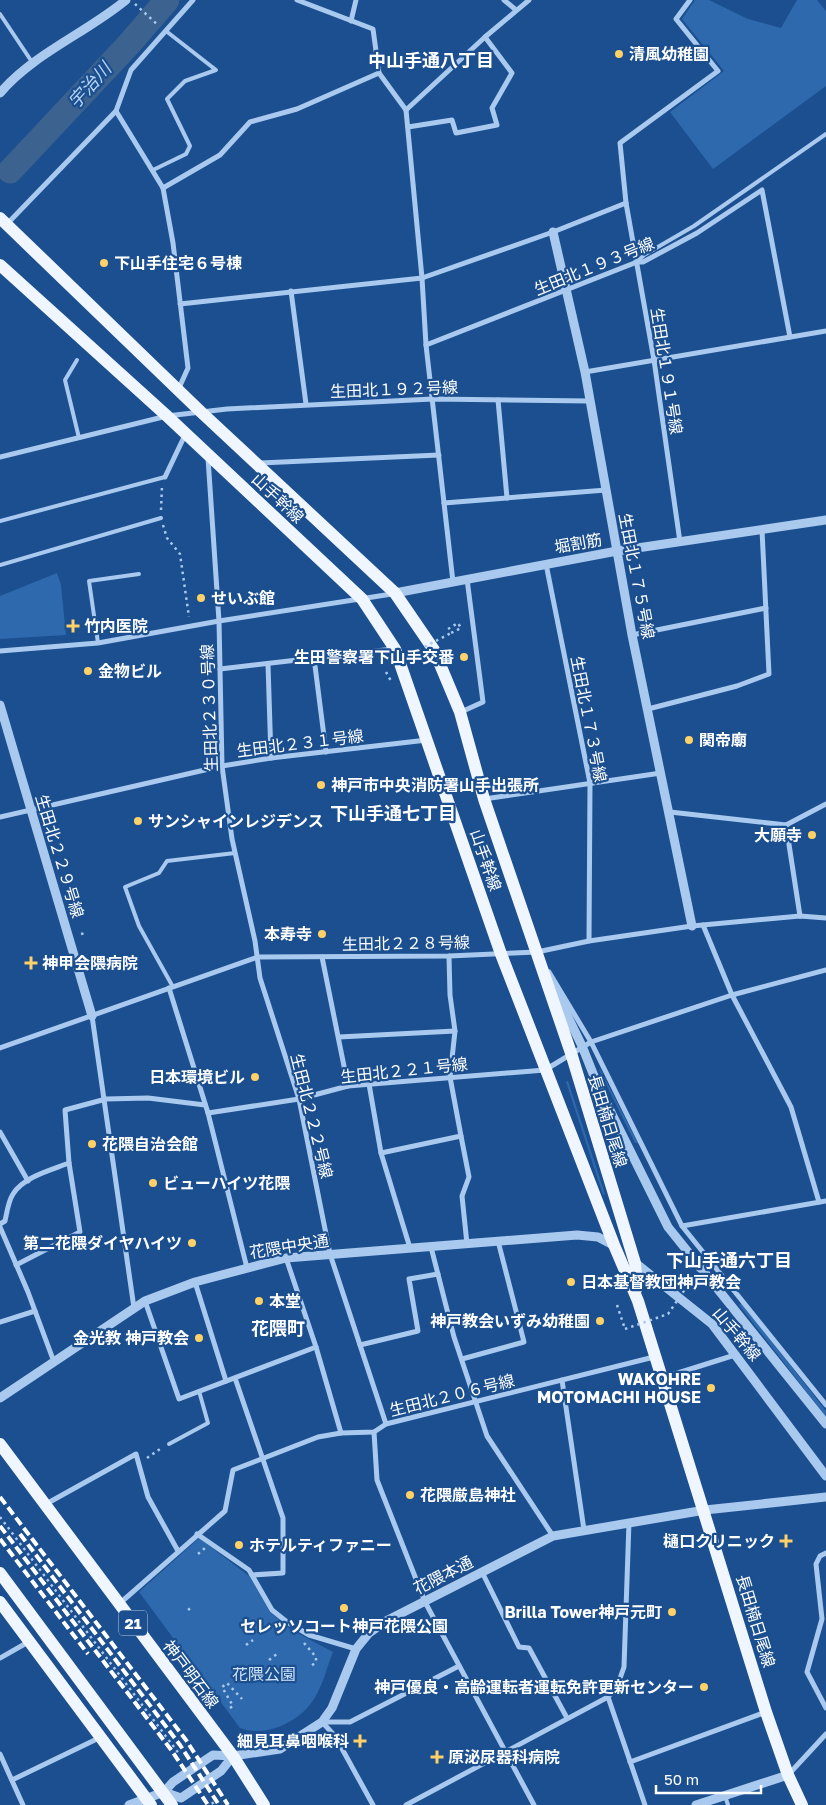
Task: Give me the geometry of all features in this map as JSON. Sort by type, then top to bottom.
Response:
[{"type":"main road","name":"山手幹線","points":[[3,221],[201,412],[395,593],[434,650],[460,712],[484,799],[537,952]]},
{"type":"main road","name":"山手幹線","points":[[0,265],[167,416],[362,599],[396,648],[501,954],[614,1245]]},
{"type":"main road","name":"長田楠日尾線","points":[[537,952],[571,1054],[634,1263],[638,1300]]},
{"type":"main road","name":"長田楠日尾線","points":[[614,1245],[638,1300],[705,1510],[766,1712],[788,1775],[802,1805]]},
{"type":"main road","name":"神戸明石線","points":[[0,1444],[233,1756],[264,1805]]},
{"type":"main road","points":[[0,1573],[172,1805]]},
{"type":"main road","points":[[0,1602],[149,1802]]},
{"type":"street","points":[[0,93],[14,76],[107,16],[126,0]]},
{"type":"street","points":[[3,221],[116,111],[131,70],[192,0]]},
{"type":"street","points":[[297,0],[373,30],[379,73],[406,110],[422,278],[426,345],[452,582]]},
{"type":"street","points":[[351,21],[356,0]]},
{"type":"street","points":[[504,0],[516,10]]},
{"type":"street","points":[[406,110],[484,36],[529,0]]},
{"type":"street","name":"生田北１９１号線","points":[[680,542],[654,360],[626,203],[620,143],[718,71],[676,19],[690,0]]},
{"type":"street","points":[[408,127],[452,120],[456,132],[497,125],[492,108],[512,73],[484,36]]},
{"type":"street","points":[[163,188],[220,155],[250,122],[297,109],[379,73]]},
{"type":"street","points":[[116,111],[163,188],[173,242],[188,368],[178,389]]},
{"type":"street","name":"生田北１９３号線","points":[[426,345],[637,262],[644,262],[697,233],[762,190],[790,337]]},
{"type":"street","points":[[180,304],[422,278],[553,232],[626,203]]},
{"type":"street","name":"生田北１７５号線","points":[[553,232],[568,290],[585,372],[632,635],[692,926]]},
{"type":"street","points":[[291,292],[306,404]]},
{"type":"street","points":[[585,372],[826,331]]},
{"type":"street","name":"生田北１９２号線","points":[[0,457],[167,416],[201,412],[306,404],[433,399],[589,401]]},
{"type":"street","points":[[498,400],[507,498]]},
{"type":"street","points":[[165,477],[185,433]]},
{"type":"street","name":"生田北２３０号線","points":[[208,455],[219,621],[222,766],[235,853],[258,957]]},
{"type":"street","points":[[258,464],[439,455]]},
{"type":"street","points":[[444,503],[606,490]]},
{"type":"street","name":"堀割筋","points":[[395,593],[617,551],[826,520]]},
{"type":"street","points":[[648,709],[737,686],[769,674],[762,530]]},
{"type":"street","name":"生田北１７３号線","points":[[546,564],[590,783],[589,941]]},
{"type":"street","points":[[460,712],[483,702],[466,579]]},
{"type":"street","points":[[0,651],[98,643],[219,621],[395,593]]},
{"type":"street","points":[[632,635],[766,608]]},
{"type":"street","points":[[220,669],[396,648]]},
{"type":"street","points":[[314,658],[326,752]]},
{"type":"street","points":[[268,664],[271,758]]},
{"type":"street","name":"生田北２２９号線","points":[[0,705],[92,1016]]},
{"type":"street","name":"生田北２３１号線","points":[[0,818],[222,766],[271,758],[428,740]]},
{"type":"street","points":[[484,799],[661,773]]},
{"type":"street","points":[[670,812],[786,825],[826,804]]},
{"type":"street","points":[[786,825],[800,916]]},
{"type":"street","name":"生田北２２８号線","points":[[0,1048],[258,957],[449,956],[537,952],[589,941],[692,926],[800,916],[826,918]]},
{"type":"street","points":[[703,925],[732,995],[791,1107],[819,1202]]},
{"type":"street","name":"山手幹線","points":[[537,952],[587,1044],[598,1086],[668,1227],[826,1424]]},
{"type":"street","points":[[449,956],[450,995],[455,1031],[450,1077],[469,1177],[462,1196],[466,1244]]},
{"type":"street","name":"生田北２２２号線","points":[[258,957],[260,978],[299,1099],[330,1254],[386,1424]]},
{"type":"street","points":[[322,957],[348,1086]]},
{"type":"street","points":[[545,1070],[587,1044],[732,995],[826,970]]},
{"type":"street","points":[[171,987],[208,1113],[247,1268]]},
{"type":"street","points":[[92,1016],[106,1099],[134,1308]]},
{"type":"street","points":[[339,1037],[455,1031]]},
{"type":"street","points":[[587,1044],[682,1226],[826,1404]]},
{"type":"street","name":"生田北２２１号線","points":[[208,1113],[299,1099],[348,1086],[545,1070]]},
{"type":"street","points":[[369,1084],[381,1153],[410,1248]]},
{"type":"street","points":[[16,1264],[80,1232],[69,1163],[65,1110],[106,1099],[148,1098],[205,1105]]},
{"type":"street","points":[[0,1132],[28,1181]]},
{"type":"street","points":[[381,1153],[461,1136]]},
{"type":"street","points":[[54,1362],[0,1226],[5,1222],[9,1201],[14,1192],[28,1181],[69,1163]]},
{"type":"street","points":[[682,1226],[826,1201]]},
{"type":"street","name":"花隈中央通","points":[[0,1398],[145,1301],[195,1282],[286,1258],[577,1235],[598,1237],[614,1245]]},
{"type":"street","points":[[462,1359],[524,1342],[498,1241]]},
{"type":"street","name":"山手幹線","points":[[614,1245],[712,1324],[826,1476]]},
{"type":"street","points":[[431,1247],[462,1359],[487,1436],[553,1536]]},
{"type":"street","points":[[286,1258],[316,1347],[341,1433]]},
{"type":"street","points":[[360,1345],[418,1331],[409,1280],[438,1274]]},
{"type":"street","points":[[195,1282],[226,1381]]},
{"type":"street","points":[[145,1301],[179,1399],[316,1347]]},
{"type":"street","points":[[0,1322],[35,1311]]},
{"type":"street","points":[[662,1378],[736,1355]]},
{"type":"street","name":"生田北２０６号線","points":[[119,1604],[225,1511],[233,1470],[318,1437],[341,1433],[374,1432],[386,1424],[655,1357]]},
{"type":"street","points":[[235,1378],[264,1457],[283,1518],[283,1573],[252,1575]]},
{"type":"street","points":[[562,1380],[584,1530]]},
{"type":"street","points":[[374,1432],[378,1480],[425,1602],[534,1805]]},
{"type":"street","points":[[45,1504],[136,1454],[148,1497],[178,1551]]},
{"type":"street","name":"花隈本通","points":[[129,1805],[149,1802],[164,1792],[173,1782],[213,1755],[233,1756],[280,1749],[322,1722],[332,1708],[356,1649],[369,1633],[386,1621],[553,1536],[705,1510],[826,1497]]},
{"type":"street","points":[[406,1805],[608,1697],[617,1687],[624,1667],[629,1522]]},
{"type":"street","points":[[197,1534],[246,1568],[272,1610],[287,1622],[309,1635],[356,1649]]},
{"type":"street","points":[[826,1554],[820,1556],[816,1564],[822,1619],[807,1672],[826,1708]]},
{"type":"street","points":[[482,1572],[518,1647],[530,1648],[567,1718]]},
{"type":"street","points":[[0,1658],[30,1641]]},
{"type":"street","points":[[322,1722],[350,1722],[459,1666]]},
{"type":"street","points":[[608,1697],[645,1805]]},
{"type":"street","points":[[630,1762],[766,1712]]},
{"type":"street","points":[[322,1722],[335,1736],[373,1805]]},
{"type":"street","points":[[696,1805],[726,1800],[788,1775],[826,1734]]},
{"type":"street","points":[[12,1780],[101,1737]]},
{"type":"street","points":[[0,1754],[23,1805]]},
{"type":"street","points":[[164,1792],[181,1798],[221,1771],[233,1756]]},
{"type":"lane","points":[[0,14],[33,64]]},
{"type":"lane","points":[[153,170],[186,154],[190,146],[167,99],[185,81],[216,70],[166,31]]},
{"type":"lane","points":[[637,262],[644,255],[694,226],[826,134]]},
{"type":"lane","points":[[77,360],[65,380],[79,438]]},
{"type":"lane","points":[[0,521],[165,477]]},
{"type":"lane","points":[[0,565],[161,518]]},
{"type":"lane","points":[[98,643],[89,581],[139,574]]},
{"type":"lane","points":[[171,987],[139,926],[125,887],[159,873],[167,861],[235,853]]},
{"type":"lane","points":[[169,1444],[208,1423],[199,1391]]},
{"type":"path","points":[[143,11],[160,27]]},
{"type":"path","points":[[165,477],[161,492],[161,518],[166,538],[180,554],[190,626]]},
{"type":"path","points":[[390,665],[461,628],[458,623],[448,628]]},
{"type":"path","points":[[81,934],[86,933]]},
{"type":"path","points":[[617,1305],[625,1329],[668,1314],[712,1250]]},
{"type":"path","points":[[148,1465],[146,1458],[169,1444]]},
{"type":"path","points":[[0,1517],[180,1754]]},
{"type":"path","points":[[188,1610],[192,1607]]},
{"type":"path","points":[[302,1639],[306,1647],[316,1657],[316,1662],[310,1667]]},
{"type":"path","points":[[246,1645],[253,1640]]},
{"type":"path","points":[[269,1660],[277,1654]]},
{"type":"path","points":[[230,1708],[234,1706],[222,1687],[227,1683],[242,1700]]},
{"type":"green space","points":[[695,0],[709,0],[748,19],[781,28],[797,0],[817,0],[826,11],[826,86],[713,169],[670,112],[724,71],[682,19]]},
{"type":"green space","points":[[57,573],[61,585],[66,635],[0,639],[0,596]]},
{"type":"green space","points":[[600,1069],[638,1143],[635,1143]]},
{"type":"green space","points":[[568,1081],[605,1194],[603,1195],[566,1082]]},
{"type":"green space","points":[[742,1303],[826,1411],[826,1417],[739,1305]]},
{"type":"green space","name":"花隈公園","points":[[199,1538],[249,1576],[270,1612],[290,1629],[333,1652],[314,1699],[300,1715],[281,1726],[260,1731],[240,1728],[139,1592]]},
{"type":"waterway","name":"宇治川","points":[[10,171],[130,43],[167,0]]},
{"type":"railway","points":[[0,1497],[186,1740],[228,1805]]},
{"type":"railway","points":[[0,1526],[172,1751],[208,1805]]},
{"type":"railway","points":[[20,1534],[180,1745],[219,1805]]},
{"type":"railway","points":[[0,1539],[88,1654]]},
{"type":"place","name":"清風幼稚園","points":[[619,54]]},
{"type":"place","name":"下山手住宅６号棟","points":[[104,263]]},
{"type":"place","name":"せいぶ館","points":[[201,598]]},
{"type":"place","name":"竹内医院","points":[[73,626]]},
{"type":"place","name":"生田警察署下山手交番","points":[[464,657]]},
{"type":"place","name":"金物ビル","points":[[88,671]]},
{"type":"place","name":"関帝廟","points":[[689,740]]},
{"type":"place","name":"神戸市中央消防署山手出張所","points":[[321,785]]},
{"type":"place","name":"サンシャインレジデンス","points":[[138,821]]},
{"type":"place","name":"大願寺","points":[[812,835]]},
{"type":"place","name":"本寿寺","points":[[322,934]]},
{"type":"place","name":"神甲会隈病院","points":[[31,963]]},
{"type":"place","name":"日本環境ビル","points":[[255,1077]]},
{"type":"place","name":"花隈自治会館","points":[[92,1144]]},
{"type":"place","name":"ビューハイツ花隈","points":[[153,1183]]},
{"type":"place","name":"第二花隈ダイヤハイツ","points":[[192,1243]]},
{"type":"place","name":"日本基督教団神戸教会","points":[[571,1282]]},
{"type":"place","name":"本堂","points":[[259,1301]]},
{"type":"place","name":"神戸教会いずみ幼稚園","points":[[600,1321]]},
{"type":"place","name":"金光教 神戸教会","points":[[199,1338]]},
{"type":"place","name":"WAKOHRE MOTOMACHI HOUSE","points":[[711,1388]]},
{"type":"place","name":"花隈厳島神社","points":[[410,1495]]},
{"type":"place","name":"樋口クリニック","points":[[786,1541]]},
{"type":"place","name":"ホテルティファニー","points":[[239,1545]]},
{"type":"place","name":"セレッソコート神戸花隈公園","points":[[344,1608]]},
{"type":"place","name":"Brilla Tower神戸元町","points":[[672,1612]]},
{"type":"place","name":"神戸優良・高齢運転者運転免許更新センター","points":[[704,1687]]},
{"type":"place","name":"細見耳鼻咽喉科","points":[[360,1741]]},
{"type":"place","name":"原泌尿器科病院","points":[[437,1757]]},
{"type":"district","name":"中山手通八丁目","points":[[431,60]]},
{"type":"district","name":"下山手通七丁目","points":[[393,813]]},
{"type":"district","name":"下山手通六丁目","points":[[729,1260]]},
{"type":"district","name":"花隈町","points":[[278,1328]]}]
